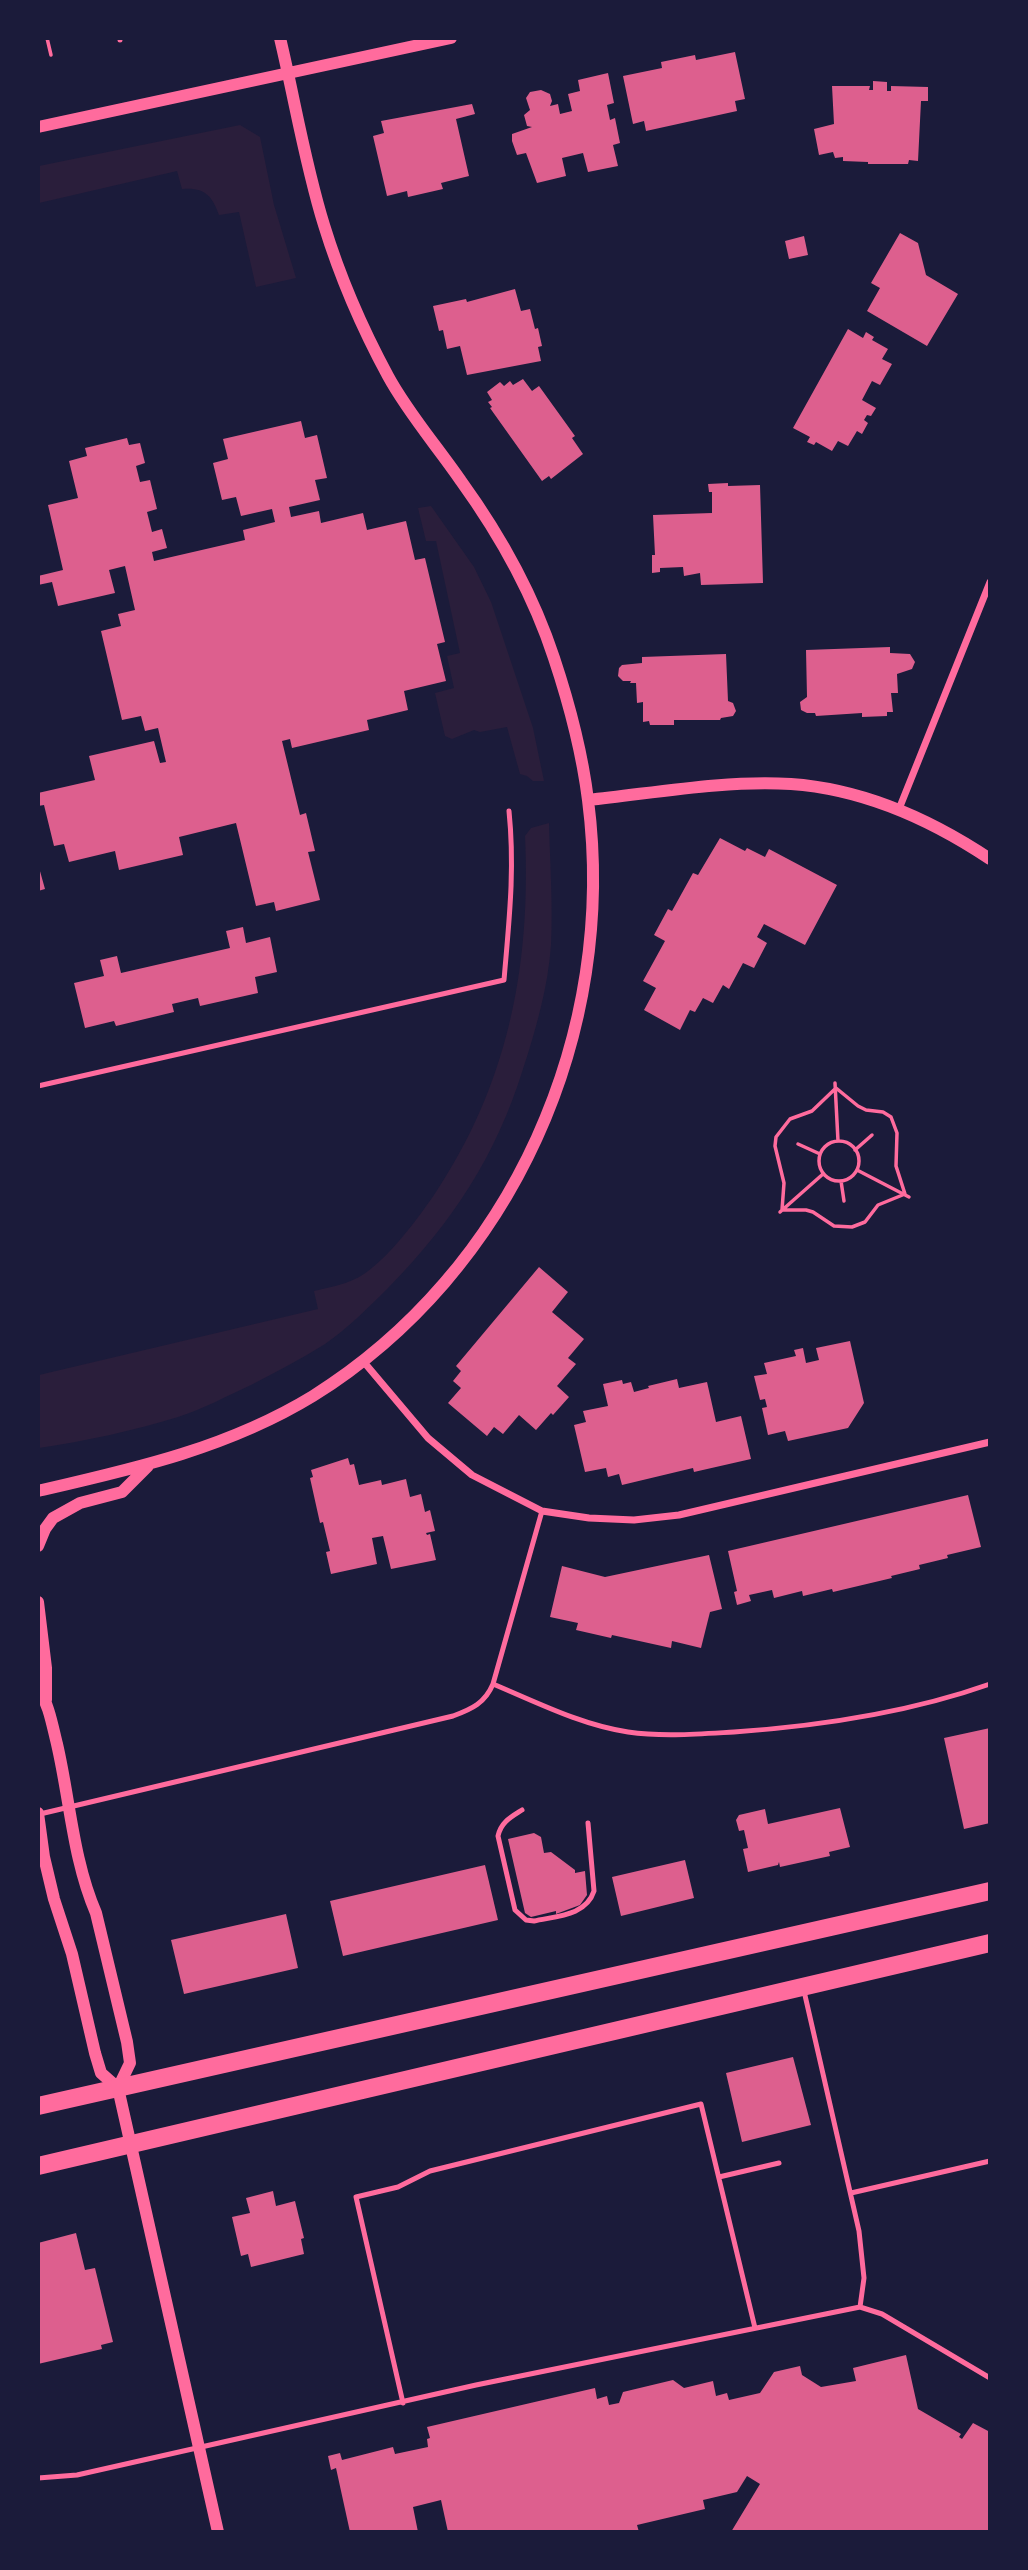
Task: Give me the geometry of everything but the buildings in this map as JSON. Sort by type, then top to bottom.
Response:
[{"type":"main road","points":[[38,2106],[989,1891]]},
{"type":"main road","points":[[38,2166],[989,1943]]},
{"type":"street","points":[[38,1491],[148,1465],[205,1448],[277,1416],[363,1361],[420,1310],[471,1251],[513,1189],[547,1119],[573,1041],[589,960],[592,879],[588,800],[572,720],[553,656],[525,589],[484,513],[390,381],[363,327],[323,224],[280,38]]},
{"type":"street","points":[[38,127],[451,38]]},
{"type":"street","points":[[899,809],[989,582]]},
{"type":"street","points":[[588,800],[722,785],[762,783],[821,788],[899,809],[964,842],[989,859]]},
{"type":"street","points":[[363,1361],[428,1438],[472,1475],[542,1511],[589,1518],[634,1520],[680,1515],[989,1442]]},
{"type":"street","points":[[38,1546],[53,1518],[80,1503],[122,1492],[148,1465]]},
{"type":"street","points":[[38,1602],[47,1700],[70,1807],[72,1833],[96,1913],[130,2063],[118,2088]]},
{"type":"street","points":[[38,1687],[47,1700]]},
{"type":"street","points":[[39,1814],[44,1857],[72,1954],[94,2053],[101,2073],[118,2088],[218,2532]]},
{"type":"lane","points":[[38,1086],[504,980],[513,894],[513,848],[509,811]]},
{"type":"lane","points":[[39,1814],[453,1716],[473,1708],[487,1697],[493,1684],[542,1511]]},
{"type":"lane","points":[[493,1684],[570,1717],[627,1732],[659,1734],[710,1734],[840,1721],[989,1684]]},
{"type":"lane","points":[[522,1810],[507,1819],[498,1836],[515,1910],[526,1920],[534,1921],[580,1910],[591,1900],[594,1891],[588,1823]]},
{"type":"lane","points":[[802,1986],[851,2193],[863,2259],[864,2278],[860,2307]]},
{"type":"lane","points":[[402,2403],[356,2197],[397,2187],[430,2171],[701,2104],[755,2328]]},
{"type":"lane","points":[[851,2193],[989,2161]]},
{"type":"lane","points":[[719,2177],[779,2162]]},
{"type":"lane","points":[[38,2478],[77,2475],[583,2362],[860,2307],[882,2314],[989,2378]]},
{"type":"path","points":[[47,38],[51,55]]},
{"type":"path","points":[[835,1086],[838,1141]]},
{"type":"path","points":[[835,1086],[858,1106],[883,1112],[891,1117],[897,1133],[896,1166],[907,1195]]},
{"type":"path","points":[[781,1211],[784,1183],[775,1146],[776,1137],[785,1123],[812,1111],[835,1086]]},
{"type":"path","points":[[855,1150],[872,1135]]},
{"type":"path","points":[[838,1141],[847,1143],[859,1158],[857,1170],[848,1179],[834,1181],[823,1174],[820,1154],[828,1144],[838,1141]]},
{"type":"path","points":[[798,1144],[820,1154]]},
{"type":"path","points":[[857,1170],[907,1195]]},
{"type":"path","points":[[781,1211],[823,1174]]},
{"type":"path","points":[[841,1181],[844,1201]]},
{"type":"path","points":[[781,1211],[806,1210],[834,1226],[852,1227],[865,1222],[878,1205],[907,1195]]},
{"type":"shaded area","points":[[240,125],[260,137],[274,205],[296,278],[256,287],[239,212],[219,215],[210,197],[202,191],[182,189],[177,171],[39,203],[39,166]]},
{"type":"shaded area","points":[[431,506],[474,567],[491,602],[533,728],[544,781],[533,781],[520,774],[507,727],[480,732],[474,730],[452,739],[445,736],[435,693],[454,688],[447,656],[460,653],[436,541],[426,541],[418,508]]},
{"type":"shaded area","points":[[549,823],[551,945],[537,1023],[500,1131],[469,1187],[432,1239],[388,1288],[350,1324],[325,1344],[251,1385],[178,1417],[109,1435],[39,1448],[39,1375],[318,1309],[314,1291],[346,1283],[364,1274],[402,1238],[434,1195],[459,1153],[480,1111],[497,1067],[510,1023],[524,931],[525,836],[531,828]]}]
